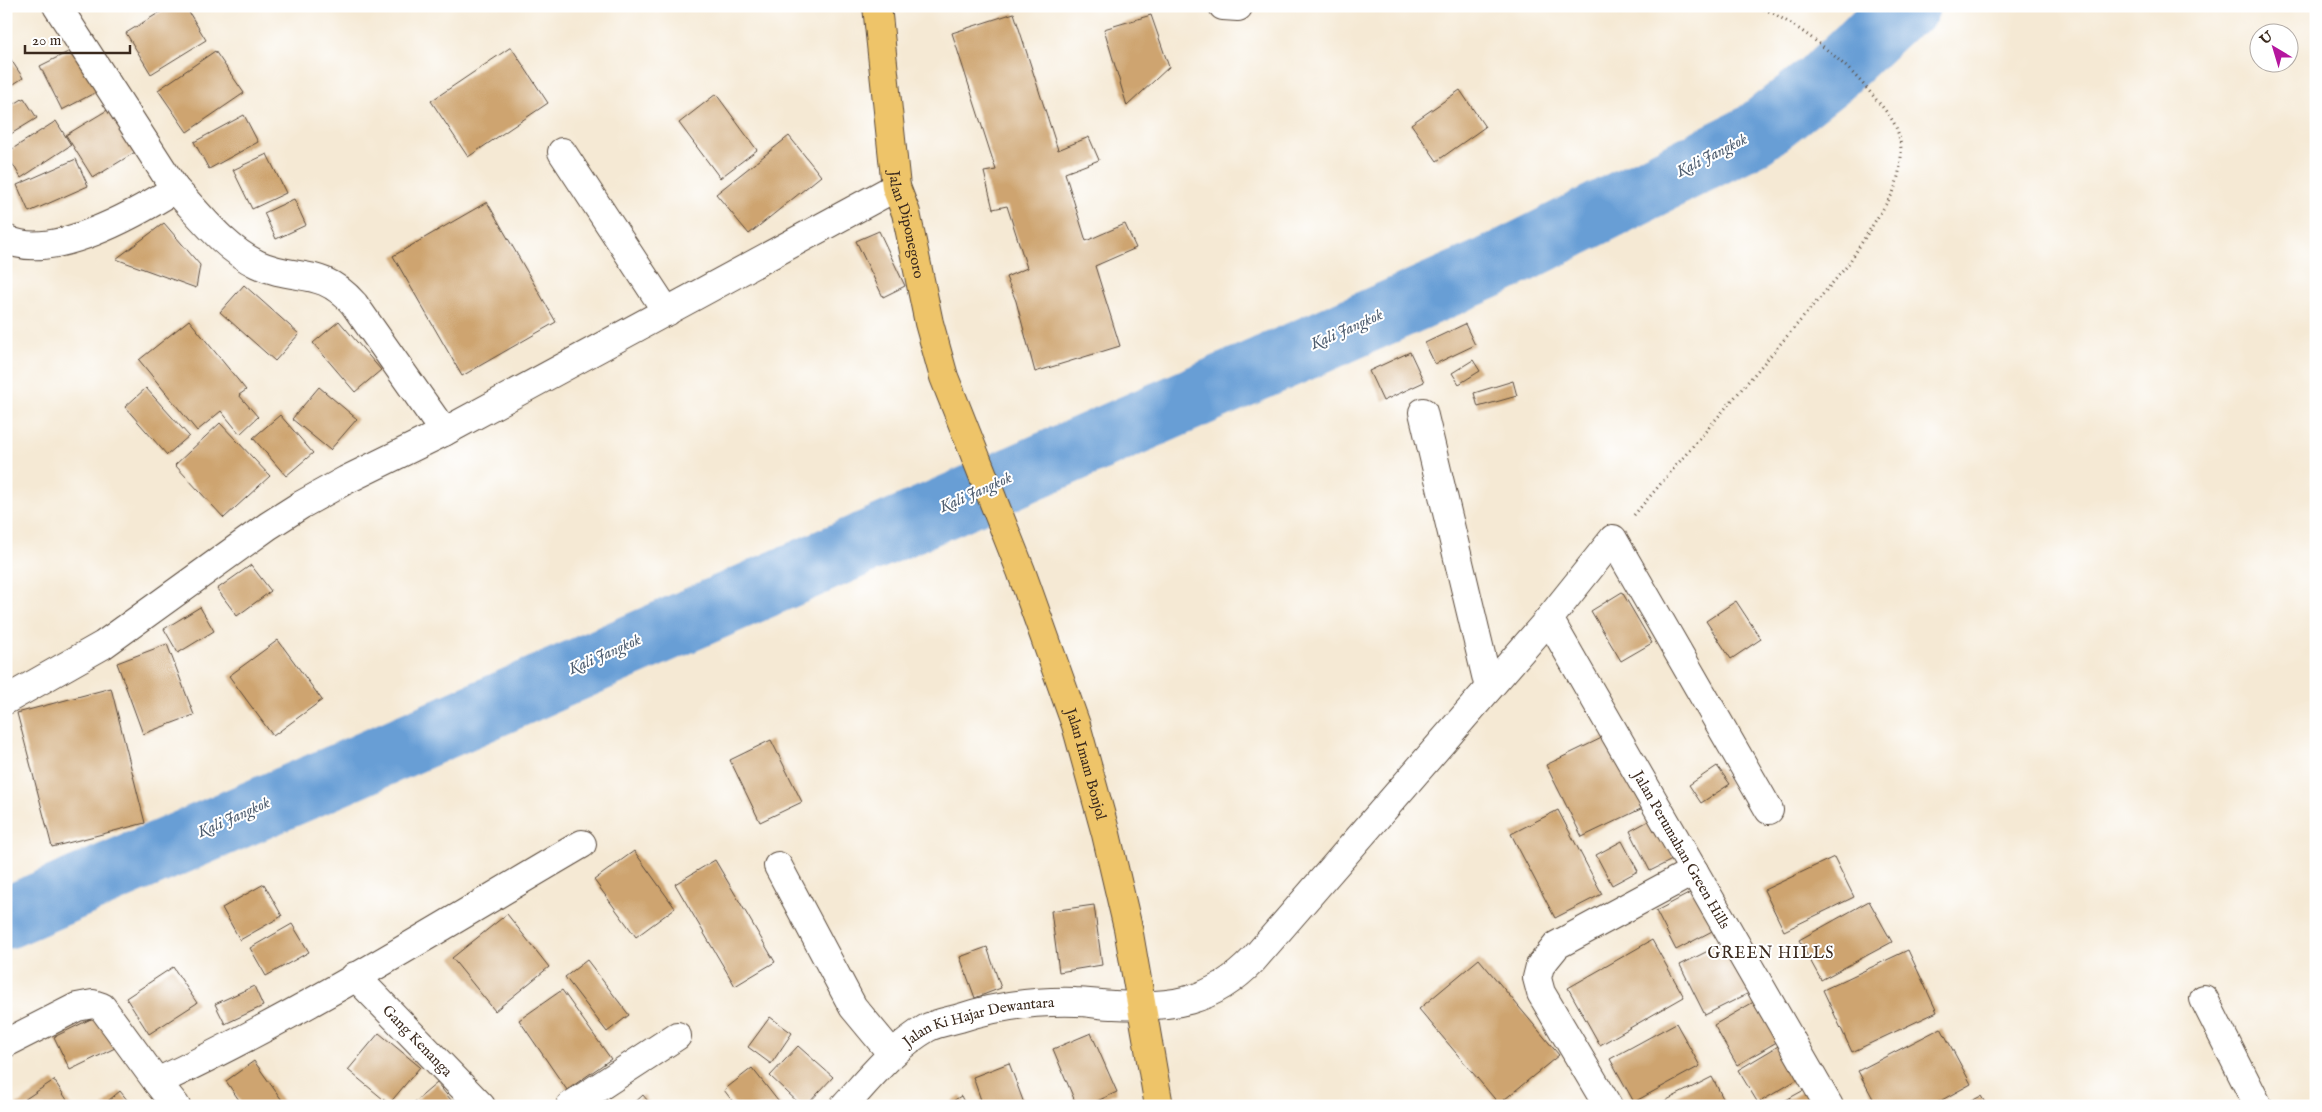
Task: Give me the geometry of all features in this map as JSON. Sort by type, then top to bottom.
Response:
[{"type":"main road","name":"Jalan Diponegoro","points":[[877,6],[896,187],[906,213],[929,323],[944,377],[967,436]]},
{"type":"main road","name":"Jalan Imam Bonjol","points":[[967,436],[1021,571],[1076,725],[1106,834],[1128,928],[1159,1106]]},
{"type":"street","points":[[57,6],[175,189],[222,239],[238,253],[257,264],[277,271],[319,278],[339,288],[354,304],[444,432]]},
{"type":"street","points":[[1223,6],[1237,7]]},
{"type":"street","points":[[562,152],[668,312]]},
{"type":"street","points":[[6,700],[103,645],[268,526],[301,505],[354,476],[444,432],[896,187]]},
{"type":"street","points":[[6,239],[27,247],[90,233],[120,221],[175,189]]},
{"type":"street","points":[[1423,412],[1489,688]]},
{"type":"street","points":[[1613,538],[1769,810]]},
{"type":"street","name":"Jalan Ki Hajar Dewantara","points":[[844,1106],[892,1054],[928,1028],[969,1015],[1004,1008],[1076,1002],[1141,1006],[1190,1000],[1224,986],[1240,974],[1549,619],[1613,538]]},
{"type":"street","name":"Jalan Perumahan Green Hills","points":[[1549,619],[1829,1106]]},
{"type":"street","points":[[157,1082],[212,1055],[355,976],[582,844]]},
{"type":"street","points":[[778,866],[853,1007],[892,1054]]},
{"type":"street","points":[[1608,1106],[1541,993],[1537,978],[1540,966],[1557,945],[1694,871]]},
{"type":"street","name":"Gang Kenanga","points":[[355,976],[481,1106]]},
{"type":"street","points":[[2204,999],[2258,1106]]},
{"type":"street","points":[[6,1043],[77,1007],[93,1004],[102,1007],[176,1106]]},
{"type":"street","points":[[570,1106],[677,1036]]},
{"type":"path","points":[[1613,538],[1847,266],[1893,193],[1900,168],[1901,155],[1897,130],[1892,118],[1858,77],[1829,50],[1790,22],[1759,6]]},
{"type":"building","points":[[170,6],[185,6],[206,40],[151,74],[126,33]]},
{"type":"building","points":[[1014,13],[1058,150],[1089,137],[1099,160],[1065,173],[1086,241],[1125,224],[1136,248],[1095,266],[1120,346],[1035,372],[1016,301],[1006,277],[1027,268],[1007,206],[993,209],[984,172],[996,170],[952,33]]},
{"type":"building","points":[[1151,15],[1169,67],[1127,106],[1104,29]]},
{"type":"building","points":[[78,47],[100,90],[62,110],[40,66]]},
{"type":"building","points":[[511,47],[548,103],[468,157],[431,101]]},
{"type":"building","points":[[215,51],[244,93],[187,132],[158,90]]},
{"type":"building","points":[[6,52],[23,78],[6,89]]},
{"type":"building","points":[[1460,90],[1485,127],[1437,161],[1411,124]]},
{"type":"building","points":[[716,94],[757,150],[720,178],[679,123]]},
{"type":"building","points":[[24,98],[37,118],[6,137],[6,109]]},
{"type":"building","points":[[119,103],[145,146],[93,178],[66,135]]},
{"type":"building","points":[[244,115],[258,142],[209,169],[194,142]]},
{"type":"building","points":[[56,121],[71,145],[21,178],[6,153]]},
{"type":"building","points":[[789,136],[821,176],[749,234],[716,194]]},
{"type":"building","points":[[267,154],[286,193],[252,209],[233,170]]},
{"type":"building","points":[[76,159],[88,186],[29,212],[17,185]]},
{"type":"building","points":[[294,199],[306,225],[276,239],[264,213]]},
{"type":"building","points":[[487,202],[556,322],[462,376],[393,256]]},
{"type":"building","points":[[164,223],[200,265],[196,288],[116,259]]},
{"type":"building","points":[[879,231],[905,286],[883,297],[856,241]]},
{"type":"building","points":[[244,285],[299,334],[275,361],[220,312]]},
{"type":"building","points":[[189,320],[246,390],[239,395],[258,417],[240,434],[221,411],[197,431],[139,360]]},
{"type":"building","points":[[339,321],[381,370],[355,392],[313,343]]},
{"type":"building","points":[[1465,324],[1475,345],[1435,364],[1425,343]]},
{"type":"building","points":[[1410,352],[1424,382],[1383,401],[1369,371]]},
{"type":"building","points":[[1473,360],[1480,371],[1459,384],[1452,373]]},
{"type":"building","points":[[1513,381],[1517,396],[1478,407],[1474,393]]},
{"type":"building","points":[[319,387],[357,419],[330,450],[292,419]]},
{"type":"building","points":[[146,388],[189,436],[167,455],[125,407]]},
{"type":"building","points":[[280,415],[313,453],[286,476],[253,438]]},
{"type":"building","points":[[220,423],[270,476],[224,518],[175,465]]},
{"type":"building","points":[[251,565],[271,591],[237,616],[217,589]]},
{"type":"building","points":[[1622,592],[1652,643],[1621,661],[1591,611]]},
{"type":"building","points":[[1736,601],[1761,639],[1731,659],[1706,621]]},
{"type":"building","points":[[200,607],[214,631],[178,653],[164,629]]},
{"type":"building","points":[[278,640],[322,700],[273,736],[229,676]]},
{"type":"building","points":[[167,644],[194,715],[143,734],[117,663]]},
{"type":"building","points":[[111,688],[145,823],[52,847],[17,713]]},
{"type":"building","points":[[1612,733],[1647,806],[1582,837],[1546,765]]},
{"type":"building","points":[[771,740],[802,802],[760,822],[730,760]]},
{"type":"building","points":[[1717,766],[1730,784],[1701,803],[1689,785]]},
{"type":"building","points":[[1558,810],[1602,894],[1555,918],[1511,834]]},
{"type":"building","points":[[1654,818],[1674,859],[1650,871],[1630,831]]},
{"type":"building","points":[[1622,841],[1638,871],[1612,885],[1596,855]]},
{"type":"building","points":[[634,851],[675,908],[636,937],[594,880]]},
{"type":"building","points":[[1834,857],[1854,897],[1784,931],[1764,890]]},
{"type":"building","points":[[715,860],[775,962],[735,986],[675,884]]},
{"type":"building","points":[[264,884],[282,916],[240,940],[222,908]]},
{"type":"building","points":[[1696,890],[1716,929],[1676,950],[1656,911]]},
{"type":"building","points":[[1869,901],[1892,942],[1821,980],[1799,940]]},
{"type":"building","points":[[1094,905],[1102,965],[1059,972],[1051,911]]},
{"type":"building","points":[[507,914],[549,967],[495,1011],[452,958]]},
{"type":"building","points":[[292,924],[309,952],[266,976],[250,948]]},
{"type":"building","points":[[1732,939],[1757,989],[1705,1015],[1680,965]]},
{"type":"building","points":[[1652,940],[1684,997],[1600,1045],[1568,988]]},
{"type":"building","points":[[987,947],[1001,988],[975,998],[960,957]]},
{"type":"building","points":[[1908,950],[1937,1012],[1852,1052],[1823,990]]},
{"type":"building","points":[[1479,959],[1559,1055],[1499,1104],[1419,1009]]},
{"type":"building","points":[[587,960],[629,1015],[607,1032],[565,977]]},
{"type":"building","points":[[173,967],[197,1003],[149,1034],[126,998]]},
{"type":"building","points":[[254,986],[263,1006],[225,1024],[215,1004]]},
{"type":"building","points":[[562,990],[611,1059],[567,1090],[519,1020]]},
{"type":"building","points":[[1764,996],[1787,1036],[1737,1065],[1714,1025]]},
{"type":"building","points":[[101,1014],[117,1047],[70,1070],[54,1037]]},
{"type":"building","points":[[770,1017],[792,1033],[771,1064],[748,1047]]},
{"type":"building","points":[[1676,1023],[1700,1066],[1634,1102],[1610,1059]]},
{"type":"building","points":[[1941,1028],[1971,1084],[1931,1106],[1877,1106],[1858,1071]]},
{"type":"building","points":[[379,1033],[420,1067],[389,1104],[348,1070]]},
{"type":"building","points":[[1091,1033],[1117,1092],[1086,1106],[1077,1106],[1053,1049]]},
{"type":"building","points":[[1785,1042],[1805,1075],[1758,1103],[1738,1070]]},
{"type":"building","points":[[798,1046],[833,1077],[806,1106],[802,1106],[770,1076]]},
{"type":"building","points":[[254,1061],[284,1103],[280,1106],[243,1106],[226,1081]]},
{"type":"building","points":[[1009,1063],[1025,1106],[983,1106],[973,1077]]},
{"type":"building","points":[[752,1068],[782,1106],[736,1106],[724,1090]]},
{"type":"building","points":[[1712,1077],[1727,1106],[1655,1106]]},
{"type":"building","points":[[54,1080],[71,1106],[15,1106]]},
{"type":"building","points":[[437,1083],[456,1106],[410,1106]]},
{"type":"building","points":[[1815,1084],[1825,1106],[1775,1106]]},
{"type":"building","points":[[120,1091],[132,1106],[102,1106]]},
{"type":"building","points":[[643,1095],[652,1106],[631,1106]]},
{"type":"building","points":[[961,1096],[966,1106],[945,1106]]},
{"type":"building","points":[[1981,1096],[1987,1106],[1962,1106]]},
{"type":"waterway","name":"Kali Jangkok","points":[[6,918],[345,772],[1491,267],[1754,135],[1828,77],[1897,12],[1909,6]]},
{"type":"district","name":"GREEN HILLS","points":[[1771,954]]}]
